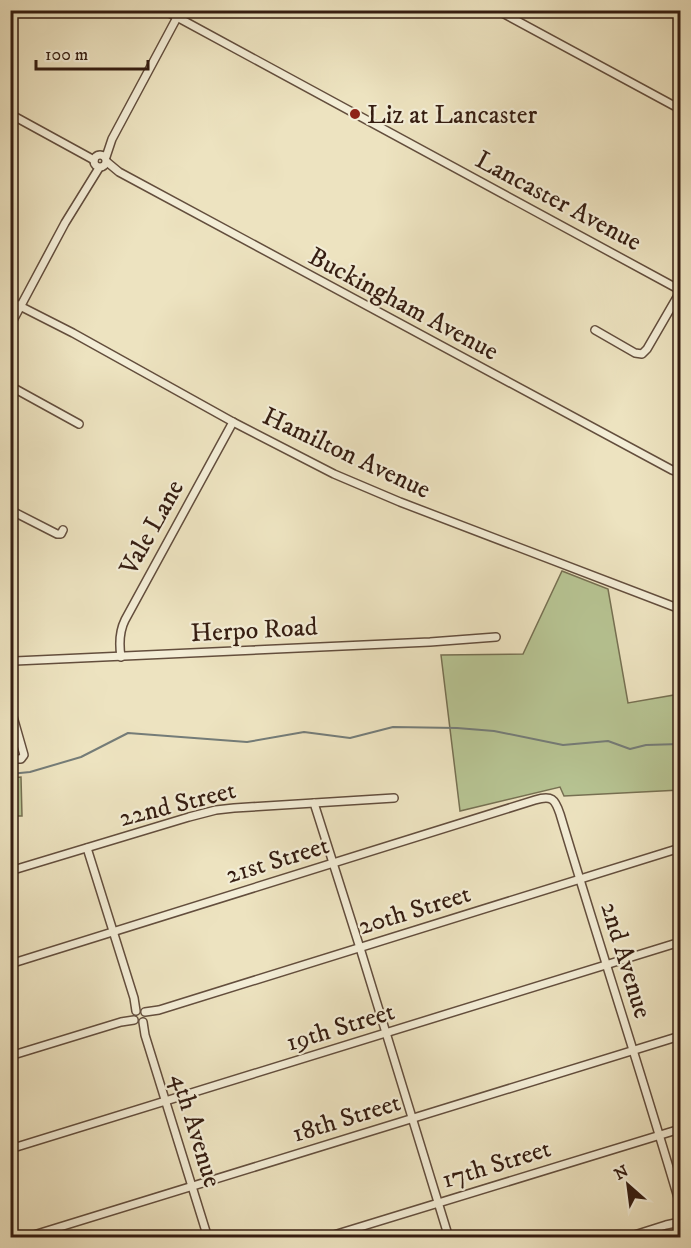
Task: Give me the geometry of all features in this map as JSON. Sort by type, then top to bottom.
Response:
[{"type":"street","name":"Lancaster Avenue","points":[[164,10],[179,14],[681,291]]},
{"type":"street","points":[[497,11],[681,109]]},
{"type":"street","points":[[10,326],[179,14]]},
{"type":"street","name":"Buckingham Avenue","points":[[10,114],[376,312],[681,473]]},
{"type":"street","points":[[595,330],[635,353],[642,354],[681,291]]},
{"type":"street","name":"Hamilton Avenue","points":[[10,301],[312,463],[367,488],[681,609]]},
{"type":"street","points":[[10,386],[80,424]]},
{"type":"street","name":"Vale Lane","points":[[121,657],[120,640],[124,620],[233,422]]},
{"type":"street","points":[[670,469],[681,468]]},
{"type":"street","points":[[10,510],[57,534],[61,534],[63,530]]},
{"type":"street","name":"Herpo Road","points":[[13,664],[496,637]]},
{"type":"street","points":[[10,706],[24,755],[21,759],[10,759]]},
{"type":"street","name":"21st Street","points":[[10,964],[542,798],[547,797],[555,801]]},
{"type":"street","name":"22nd Street","points":[[10,872],[216,810],[394,798]]},
{"type":"street","name":"2nd Avenue","points":[[555,801],[660,1136],[680,1203],[681,1222]]},
{"type":"street","points":[[314,803],[449,1238]]},
{"type":"street","name":"4th Avenue","points":[[87,848],[207,1238]]},
{"type":"street","name":"20th Street","points":[[10,1056],[681,848]]},
{"type":"street","name":"19th Street","points":[[10,1149],[681,942]]},
{"type":"street","name":"18th Street","points":[[24,1238],[681,1036]]},
{"type":"street","name":"17th Street","points":[[324,1238],[681,1129]]},
{"type":"street","points":[[666,1225],[680,1215]]},
{"type":"street","points":[[625,1238],[681,1222]]},
{"type":"green space","points":[[562,571],[608,589],[628,703],[680,694],[680,790],[564,796],[560,787],[460,811],[441,655],[523,654]]},
{"type":"green space","points":[[21,777],[22,816],[11,816],[11,778]]},
{"type":"waterway","points":[[10,774],[30,772],[81,757],[128,733],[247,742],[304,732],[350,738],[393,727],[457,728],[494,731],[563,745],[608,741],[630,749],[646,745],[680,744]]},
{"type":"place","name":"Liz at Lancaster","points":[[355,114]]}]
